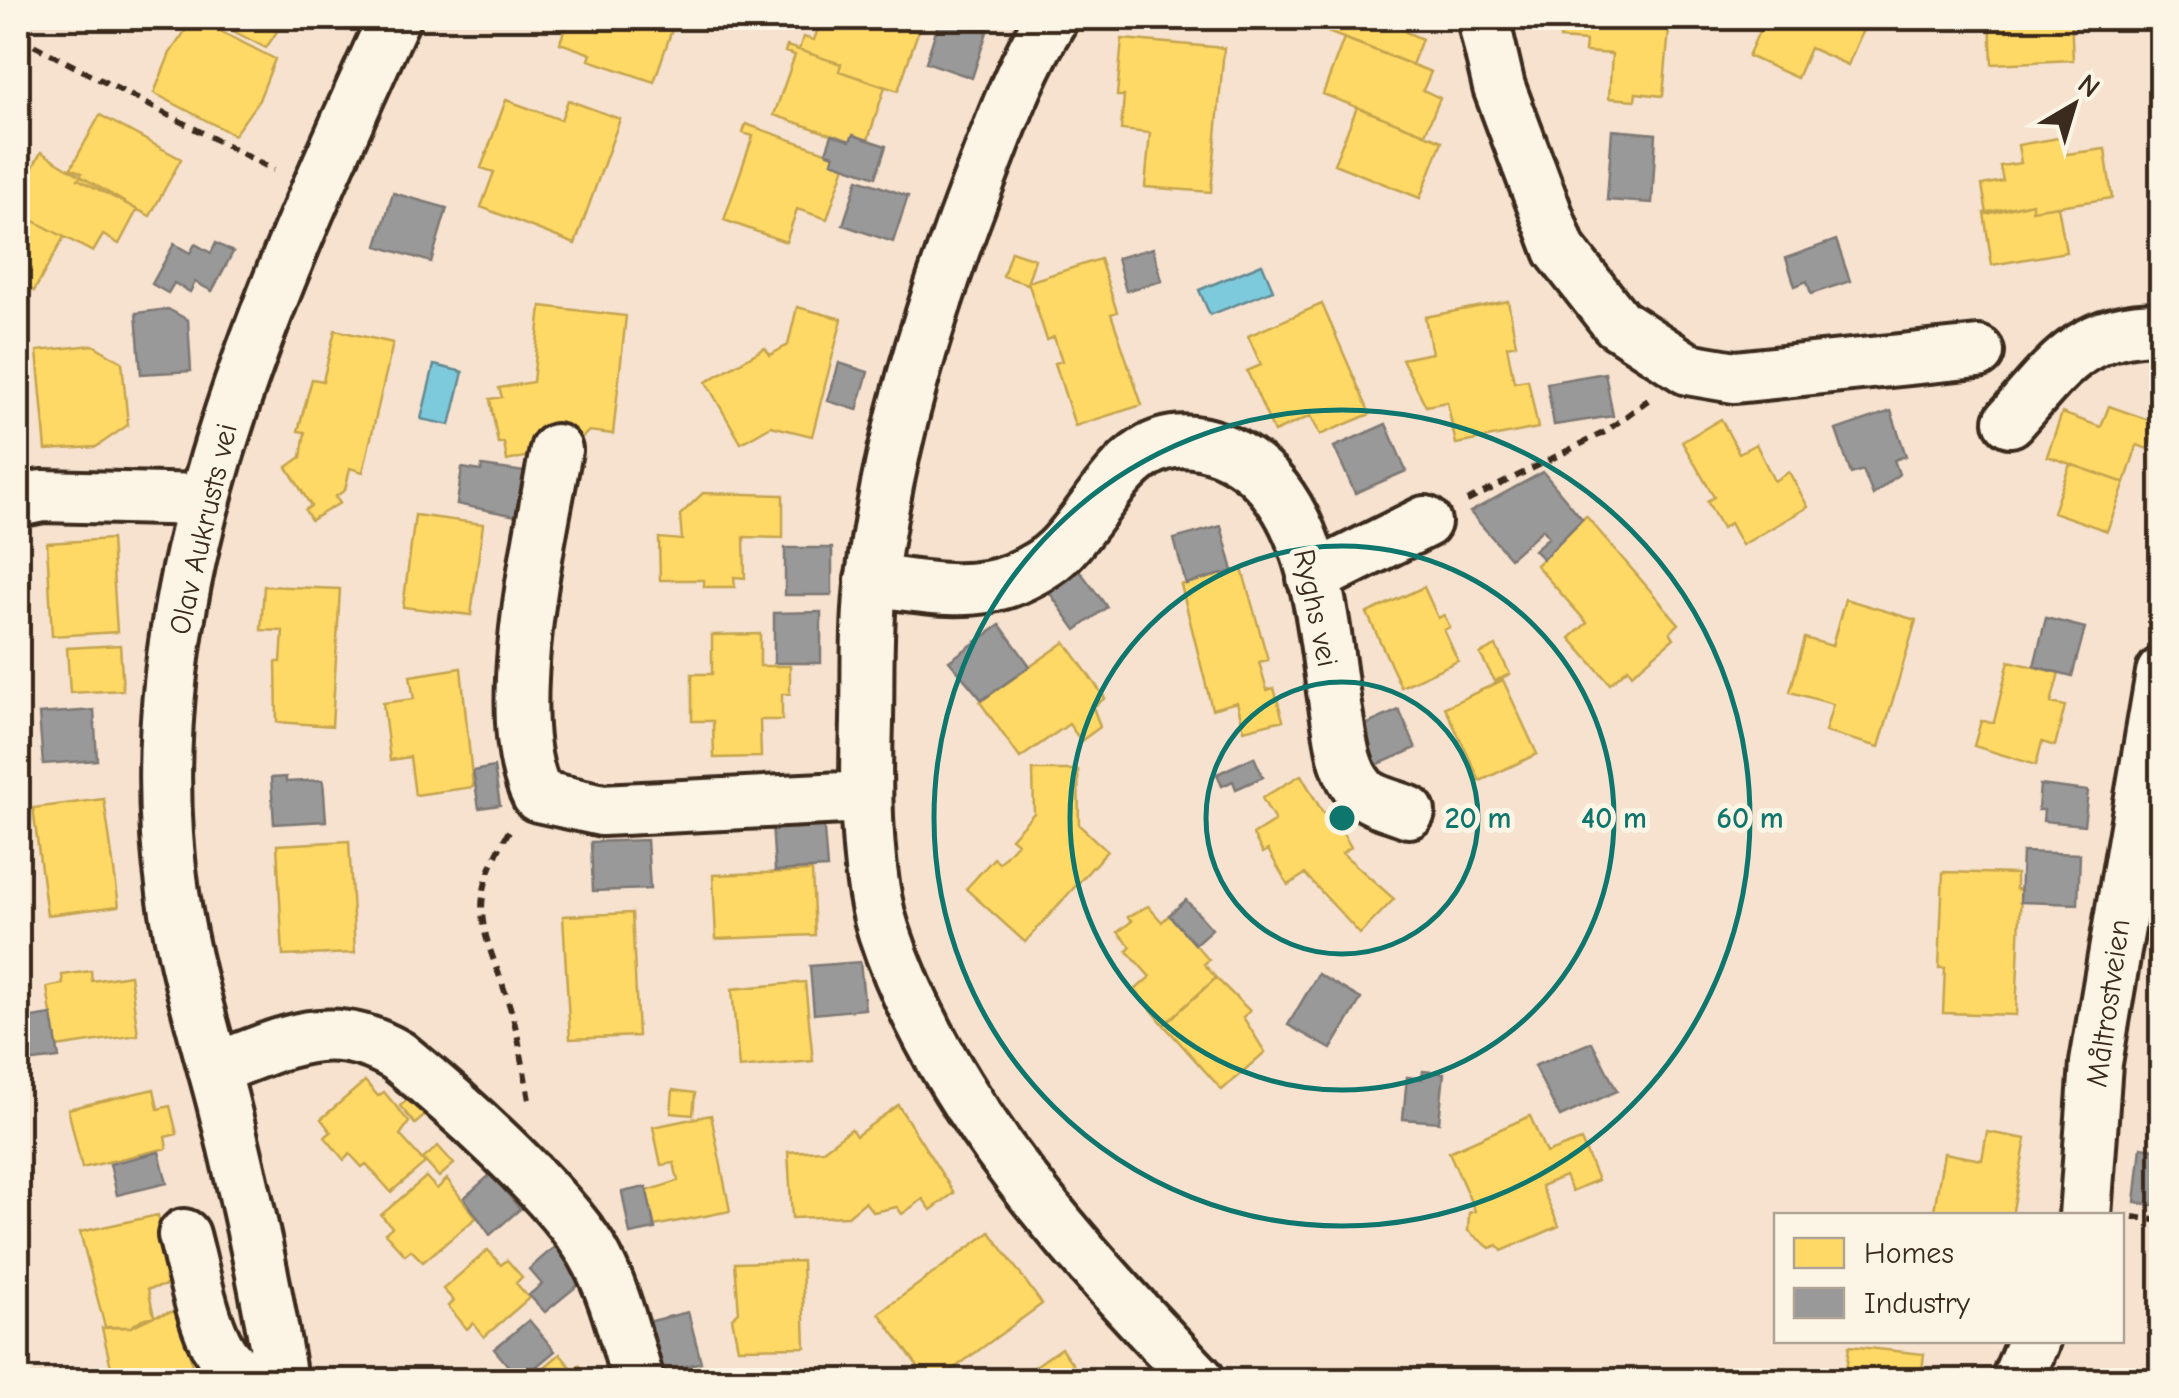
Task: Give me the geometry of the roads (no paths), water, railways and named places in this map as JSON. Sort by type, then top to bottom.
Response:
[{"type":"street","name":"Olav Aukrusts vei","points":[[280,1377],[253,1224],[173,894],[167,820],[173,670],[184,590],[205,500],[260,326],[394,18]]},
{"type":"street","points":[[1052,18],[1022,72],[947,265],[917,358],[872,580],[864,798],[883,929],[922,1022],[984,1128],[1142,1321],[1199,1380]]},
{"type":"street","points":[[1482,18],[1500,86],[1560,250],[1617,322],[1688,369],[1735,377],[1978,352]]},
{"type":"street","points":[[2010,421],[2073,350],[2130,328],[2162,328]]},
{"type":"street","name":"Ryghs vei","points":[[872,580],[938,589],[978,588],[1011,580],[1058,553],[1119,473],[1143,453],[1168,443],[1197,443],[1225,451],[1274,490],[1300,536],[1314,578],[1345,762],[1362,792],[1409,812]]},
{"type":"street","points":[[556,450],[527,605],[524,662],[527,762],[538,796],[602,810],[864,798]]},
{"type":"street","points":[[18,502],[42,496],[205,500]]},
{"type":"street","points":[[1314,578],[1425,522]]},
{"type":"street","name":"Måltrostveien","points":[[2086,1213],[2096,1063],[2162,673]]},
{"type":"street","points":[[214,1069],[320,1033],[374,1042],[425,1078],[512,1162],[592,1250],[609,1286],[638,1380]]},
{"type":"street","points":[[184,1235],[211,1333],[233,1368],[255,1377],[280,1377]]},
{"type":"street","points":[[2017,1380],[2033,1343]]},
{"type":"water","points":[[1262,264],[1273,290],[1210,315],[1199,290]]},
{"type":"water","points":[[434,365],[463,372],[450,425],[421,419]]}]
